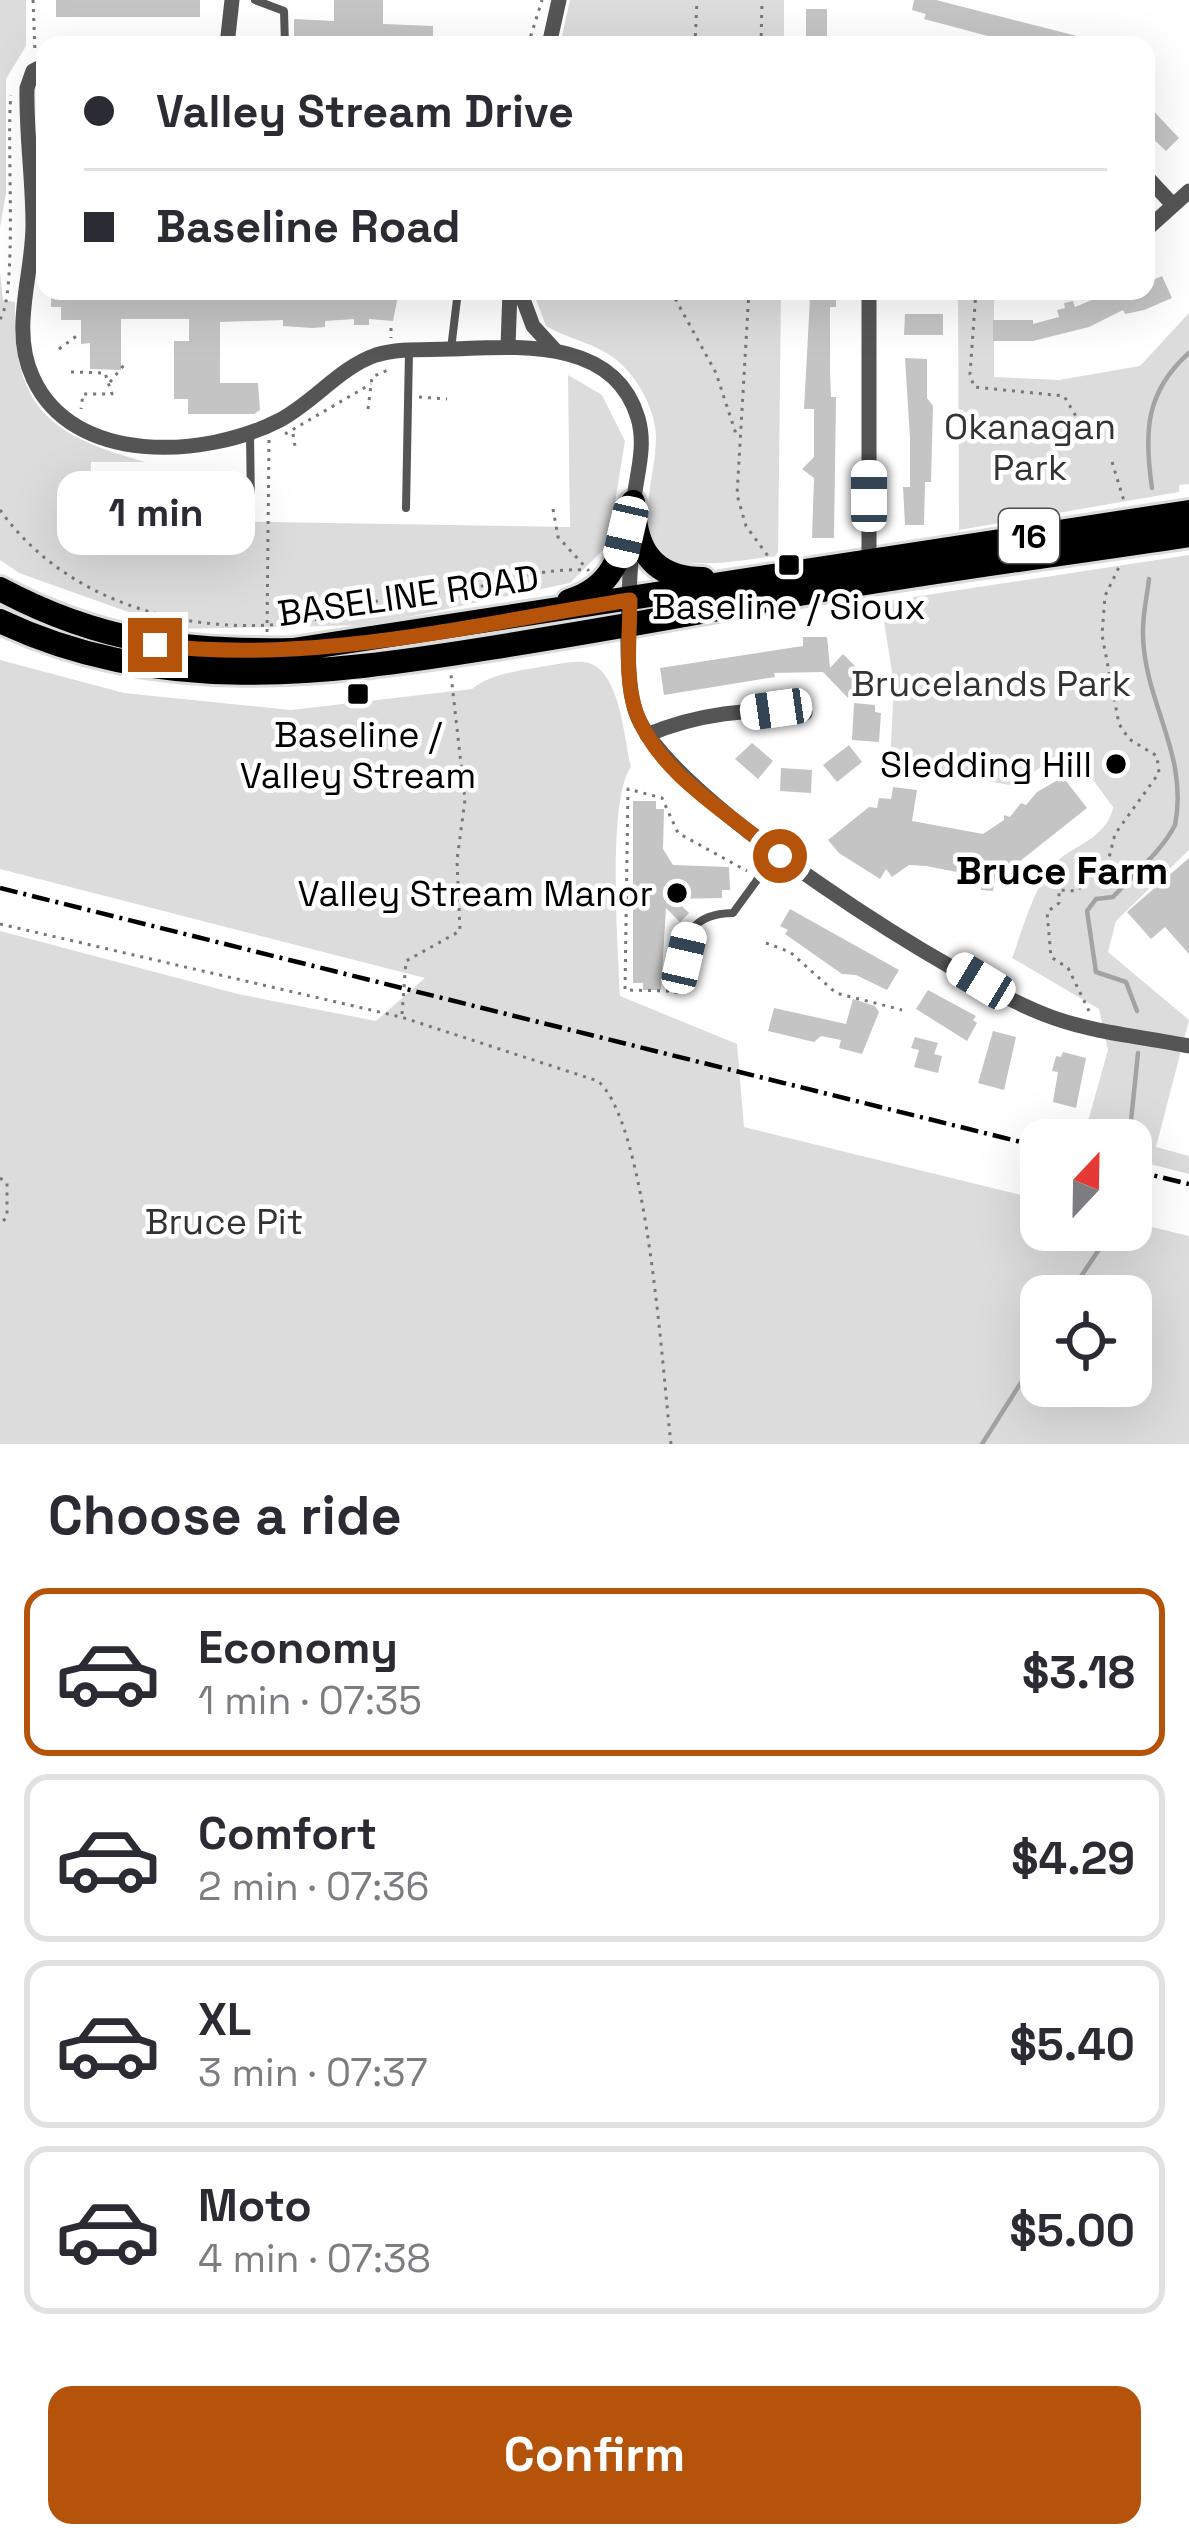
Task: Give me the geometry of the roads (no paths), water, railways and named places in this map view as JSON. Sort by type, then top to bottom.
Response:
[{"type":"main road","points":[[633,502],[638,546],[658,568],[689,579],[766,570]]},
{"type":"main road","points":[[509,619],[599,588],[619,562],[633,502]]},
{"type":"main road","name":"BASELINE ROAD","points":[[0,621],[72,650],[187,673],[307,674],[448,655],[630,613],[1189,512]]},
{"type":"main road","name":"BASELINE ROAD","points":[[0,589],[109,635],[193,649],[325,647],[509,619],[630,613],[766,570],[870,571],[1189,536]]},
{"type":"street","points":[[228,36],[232,0]]},
{"type":"street","points":[[551,36],[559,0]]},
{"type":"street","points":[[36,70],[26,88],[33,227],[22,321],[34,381],[62,416],[95,437],[175,447],[250,431],[294,412],[365,360],[409,350],[508,346],[555,350],[605,371],[632,404],[641,443],[633,502],[630,613],[632,692],[647,735],[692,784],[777,853],[890,929],[992,988],[1054,1018],[1189,1046]]},
{"type":"street","points":[[1155,186],[1173,205]]},
{"type":"street","points":[[1155,222],[1189,191]]},
{"type":"street","points":[[508,346],[511,300]]},
{"type":"street","points":[[523,300],[533,326],[555,350]]},
{"type":"street","points":[[868,300],[870,571]]},
{"type":"street","points":[[647,735],[676,723],[776,709],[805,713]]},
{"type":"lane","points":[[254,0],[284,11],[285,36]]},
{"type":"lane","points":[[451,350],[457,300]]},
{"type":"lane","points":[[406,508],[409,350]]},
{"type":"lane","points":[[237,507],[251,507],[250,431]]},
{"type":"lane","points":[[677,990],[692,925],[706,913],[733,913],[777,853]]},
{"type":"waterway","points":[[1152,488],[1151,414],[1164,383],[1189,353]]},
{"type":"waterway","points":[[1137,1011],[1126,982],[1096,972],[1087,911],[1096,899],[1113,897],[1175,825],[1178,800],[1172,752],[1146,661],[1143,629],[1149,579]]},
{"type":"waterway","points":[[1131,1119],[1138,1053]]},
{"type":"waterway","points":[[1082,1275],[1098,1251]]},
{"type":"waterway","points":[[982,1444],[1020,1384]]},
{"type":"railway","points":[[0,888],[1020,1142]]},
{"type":"railway","points":[[1152,1175],[1189,1184]]},
{"type":"place","name":"Baseline / Sioux","points":[[789,565]]},
{"type":"place","name":"Baseline / Valley Stream","points":[[358,694]]},
{"type":"place","name":"Sledding Hill","points":[[1116,764]]},
{"type":"place","name":"Valley Stream Manor","points":[[677,893]]},
{"type":"district","name":"Bruce Farm","points":[[1062,870]]},
{"type":"park label","name":"Okanagan Park","points":[[1030,446]]},
{"type":"park label","name":"Brucelands Park","points":[[991,683]]},
{"type":"park label","name":"Bruce Pit","points":[[224,1221]]}]
